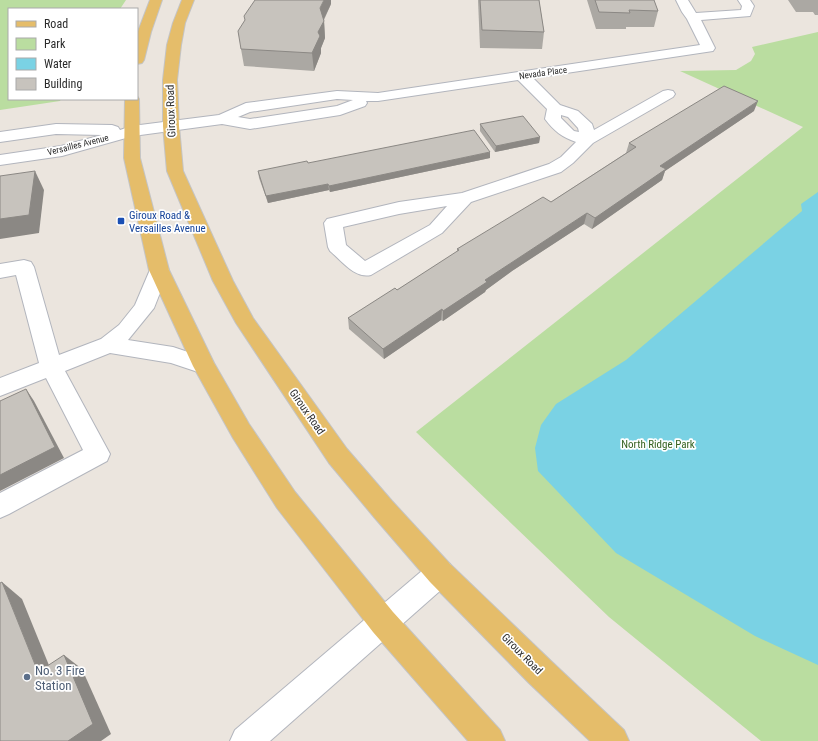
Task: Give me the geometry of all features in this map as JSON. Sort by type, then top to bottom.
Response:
[{"type":"main road","points":[[138,56],[144,32],[156,0]]},
{"type":"main road","name":"Giroux Road","points":[[188,0],[179,23],[174,45],[170,80],[170,126],[175,171],[223,282],[246,323],[338,456],[383,509],[440,572],[540,672],[613,741]]},
{"type":"main road","points":[[132,100],[132,158],[159,270],[204,366],[241,431],[286,500],[383,622],[489,741]]},
{"type":"street","points":[[682,0],[688,12],[693,17],[746,13],[748,6],[744,0]]},
{"type":"street","name":"Nevada Place","points":[[170,126],[222,120],[250,124],[340,110],[378,97],[708,48],[693,17]]},
{"type":"street","points":[[522,76],[555,108],[553,119],[568,134],[587,140]]},
{"type":"street","points":[[465,198],[436,229],[364,270],[338,247],[333,223],[399,208],[465,198],[555,168],[567,160],[587,140],[668,94]]},
{"type":"street","name":"Versailles Avenue","points":[[0,160],[62,151],[132,131],[170,126]]},
{"type":"street","name":"Versailles Avenue","points":[[0,137],[56,129],[132,131]]},
{"type":"street","points":[[0,271],[24,267],[51,366],[98,454],[0,506]]},
{"type":"street","points":[[0,387],[51,366],[109,345],[126,330],[144,308],[159,270]]},
{"type":"street","points":[[109,345],[173,355],[204,366]]},
{"type":"street","points":[[246,741],[440,572]]},
{"type":"green space","points":[[0,0],[126,0],[121,8],[8,8],[8,100],[60,100],[0,110]]},
{"type":"green space","name":"North Ridge Park","points":[[818,32],[818,741],[761,741],[609,617],[416,432],[803,127],[680,71],[736,70],[751,61],[755,54],[752,47]]},
{"type":"water","points":[[818,192],[818,665],[755,636],[616,553],[538,471],[535,448],[541,425],[556,404],[626,360],[802,211],[801,204]]},
{"type":"building","points":[[255,0],[324,0],[320,8],[324,21],[318,32],[320,36],[312,53],[241,49],[238,31],[245,20],[244,16]]},
{"type":"building","points":[[480,0],[539,0],[544,32],[482,30]]},
{"type":"building","points":[[595,0],[654,0],[658,11],[629,10],[630,13],[599,12]]},
{"type":"building","points":[[724,86],[758,101],[660,166],[666,169],[595,218],[587,213],[485,280],[487,282],[443,311],[442,309],[383,349],[348,318],[395,288],[397,290],[459,250],[457,249],[543,197],[551,202],[636,147],[629,143]]},
{"type":"building","points":[[523,116],[540,137],[496,146],[480,124]]},
{"type":"building","points":[[474,130],[490,152],[329,186],[328,184],[266,196],[258,171],[307,161],[308,163]]},
{"type":"building","points":[[35,171],[29,215],[0,219],[0,176]]},
{"type":"building","points":[[26,389],[55,447],[0,475],[0,401]]},
{"type":"building","name":"No. 3 Fire Station","points":[[2,582],[38,672],[64,655],[93,724],[68,741],[0,741],[0,583]]},
{"type":"place","name":"Giroux Road & Versailles Avenue","points":[[121,221]]},
{"type":"place","name":"No. 3 Fire Station","points":[[27,677]]}]
